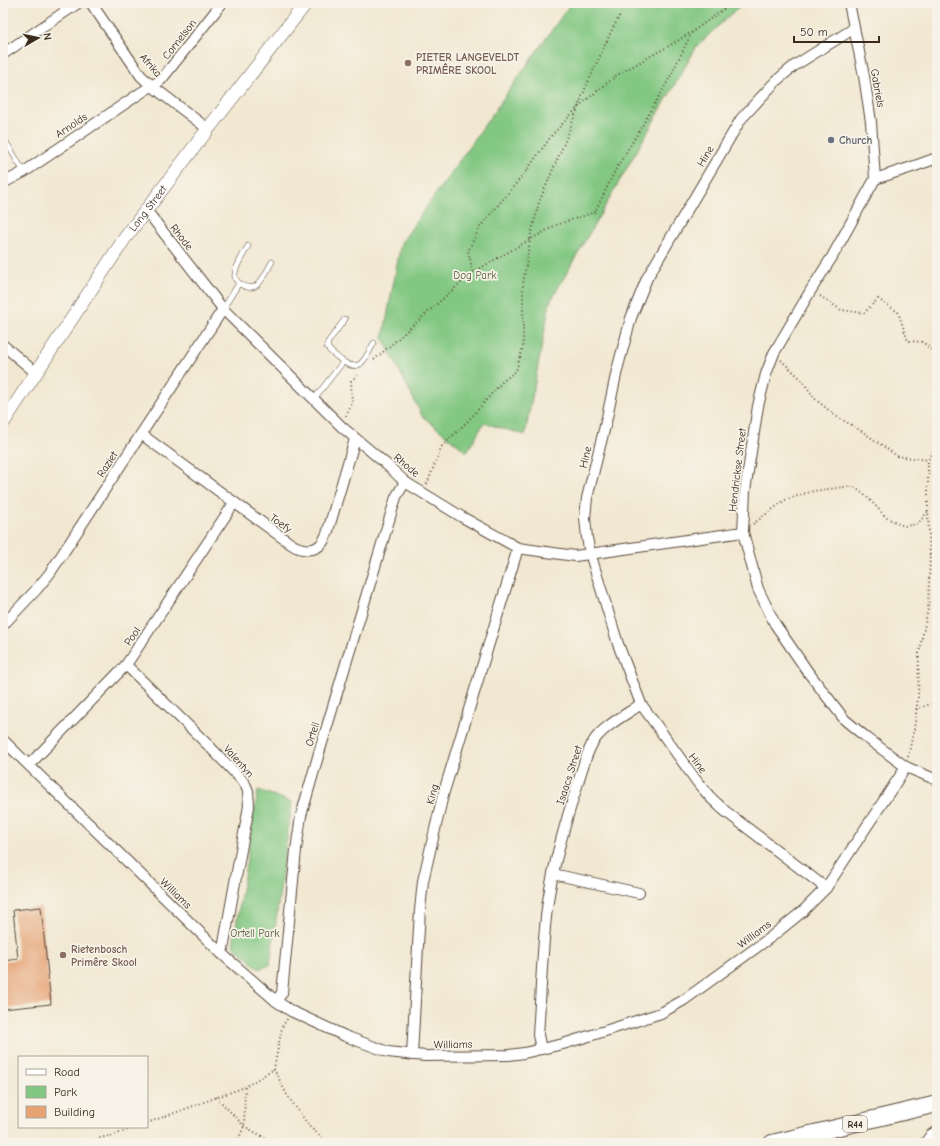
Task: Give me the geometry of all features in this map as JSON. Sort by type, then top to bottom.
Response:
[{"type":"main road","name":"R44","points":[[772,1143],[937,1104]]},
{"type":"street","points":[[3,54],[78,3]]},
{"type":"street","name":"Afrika","points":[[91,3],[141,76],[208,129]]},
{"type":"street","name":"Cornelson","points":[[152,86],[161,80],[168,72],[222,3]]},
{"type":"street","name":"Long Street","points":[[3,423],[125,238],[306,3]]},
{"type":"street","name":"Gabriels","points":[[849,3],[864,76],[871,122],[875,179]]},
{"type":"street","name":"Hine","points":[[826,888],[725,811],[711,798],[698,783],[641,704],[618,644],[590,553],[585,518],[587,498],[617,370],[631,318],[647,278],[741,119],[764,93],[794,66],[854,29]]},
{"type":"street","name":"Arnolds","points":[[3,183],[24,172],[152,86]]},
{"type":"street","points":[[875,179],[912,168],[937,158]]},
{"type":"street","name":"Hendrickse Street","points":[[875,179],[832,257],[774,353],[766,374],[758,406],[745,491],[743,532],[758,589],[775,624],[804,666],[845,720],[906,768],[937,780]]},
{"type":"street","name":"Rhode","points":[[146,210],[223,309],[355,439],[386,464],[405,482],[462,517],[518,548],[575,556],[743,532]]},
{"type":"street","name":"Raziet","points":[[3,625],[50,573],[223,309]]},
{"type":"street","points":[[3,344],[36,373]]},
{"type":"street","name":"Toefy","points":[[141,434],[297,548],[306,550],[322,544],[327,534],[355,439]]},
{"type":"street","name":"Ortell","points":[[276,1001],[282,993],[296,850],[301,816],[396,497],[405,482]]},
{"type":"street","name":"Pool","points":[[29,765],[126,665],[234,503]]},
{"type":"street","name":"King","points":[[412,1055],[423,881],[443,796],[518,548]]},
{"type":"street","name":"Valentyn","points":[[126,665],[241,778],[248,791],[249,806],[222,954]]},
{"type":"street","name":"Isaacs Street","points":[[541,1049],[538,1035],[547,908],[553,874],[571,807],[592,743],[604,729],[641,704]]},
{"type":"street","name":"Williams","points":[[3,740],[222,954],[276,1001],[291,1011],[352,1039],[388,1052],[425,1056],[524,1054],[570,1042],[661,1013],[684,1000],[771,937],[803,911],[826,888],[906,768]]},
{"type":"street","points":[[553,874],[640,893]]},
{"type":"street","points":[[925,1143],[931,1135],[937,1131]]},
{"type":"lane","points":[[3,137],[24,172]]},
{"type":"lane","points":[[248,246],[234,273],[235,278],[239,283],[247,288],[257,286],[272,262]]},
{"type":"lane","points":[[223,309],[239,283]]},
{"type":"lane","points":[[346,319],[328,342],[327,347],[330,351],[343,362],[352,366],[358,366],[363,362],[374,343]]},
{"type":"lane","points":[[314,399],[343,362]]},
{"type":"path","points":[[423,492],[442,446],[502,382],[516,372],[523,347],[523,285],[530,240],[539,202],[610,34],[626,3]]},
{"type":"path","points":[[473,272],[468,251],[480,227],[524,174],[552,135],[579,106],[617,75],[692,32],[732,3]]},
{"type":"path","points":[[375,360],[473,272],[556,225],[595,212],[617,167],[668,81],[692,32]]},
{"type":"path","points":[[811,290],[841,310],[864,313],[878,298],[898,312],[908,341],[923,342],[937,355]]},
{"type":"path","points":[[774,353],[800,378],[816,400],[836,416],[863,432],[897,456],[928,460]]},
{"type":"path","points":[[342,427],[352,404],[351,380],[363,370]]},
{"type":"path","points":[[906,768],[914,729],[919,653],[928,609],[930,556],[928,460],[937,446]]},
{"type":"path","points":[[743,532],[785,500],[813,491],[853,486],[868,497],[887,518],[904,526],[918,524],[928,511]]},
{"type":"path","points":[[916,709],[937,702]]},
{"type":"path","points":[[291,1011],[282,1027],[274,1069],[286,1096],[310,1127],[328,1143]]},
{"type":"path","points":[[148,1122],[245,1087],[274,1069]]},
{"type":"path","points":[[237,1143],[244,1126],[245,1087]]},
{"type":"path","points":[[216,1097],[244,1126],[274,1143]]},
{"type":"path","points":[[80,1143],[117,1134],[132,1128]]},
{"type":"green space","name":"Dog Park","points":[[571,3],[743,3],[697,46],[550,302],[525,435],[484,423],[467,452],[422,416],[383,338],[401,243]]},
{"type":"green space","name":"Ortell Park","points":[[258,790],[292,802],[270,965],[259,969],[233,945]]},
{"type":"building","points":[[41,907],[51,1004],[3,1009],[3,961],[18,959],[13,910]]},
{"type":"place","name":"PIETER LANGEVELDT PRIMÊRE SKOOL","points":[[408,63]]},
{"type":"place","name":"Church","points":[[831,140]]},
{"type":"place","name":"Rietenbosch Primêre Skool","points":[[63,955]]}]
